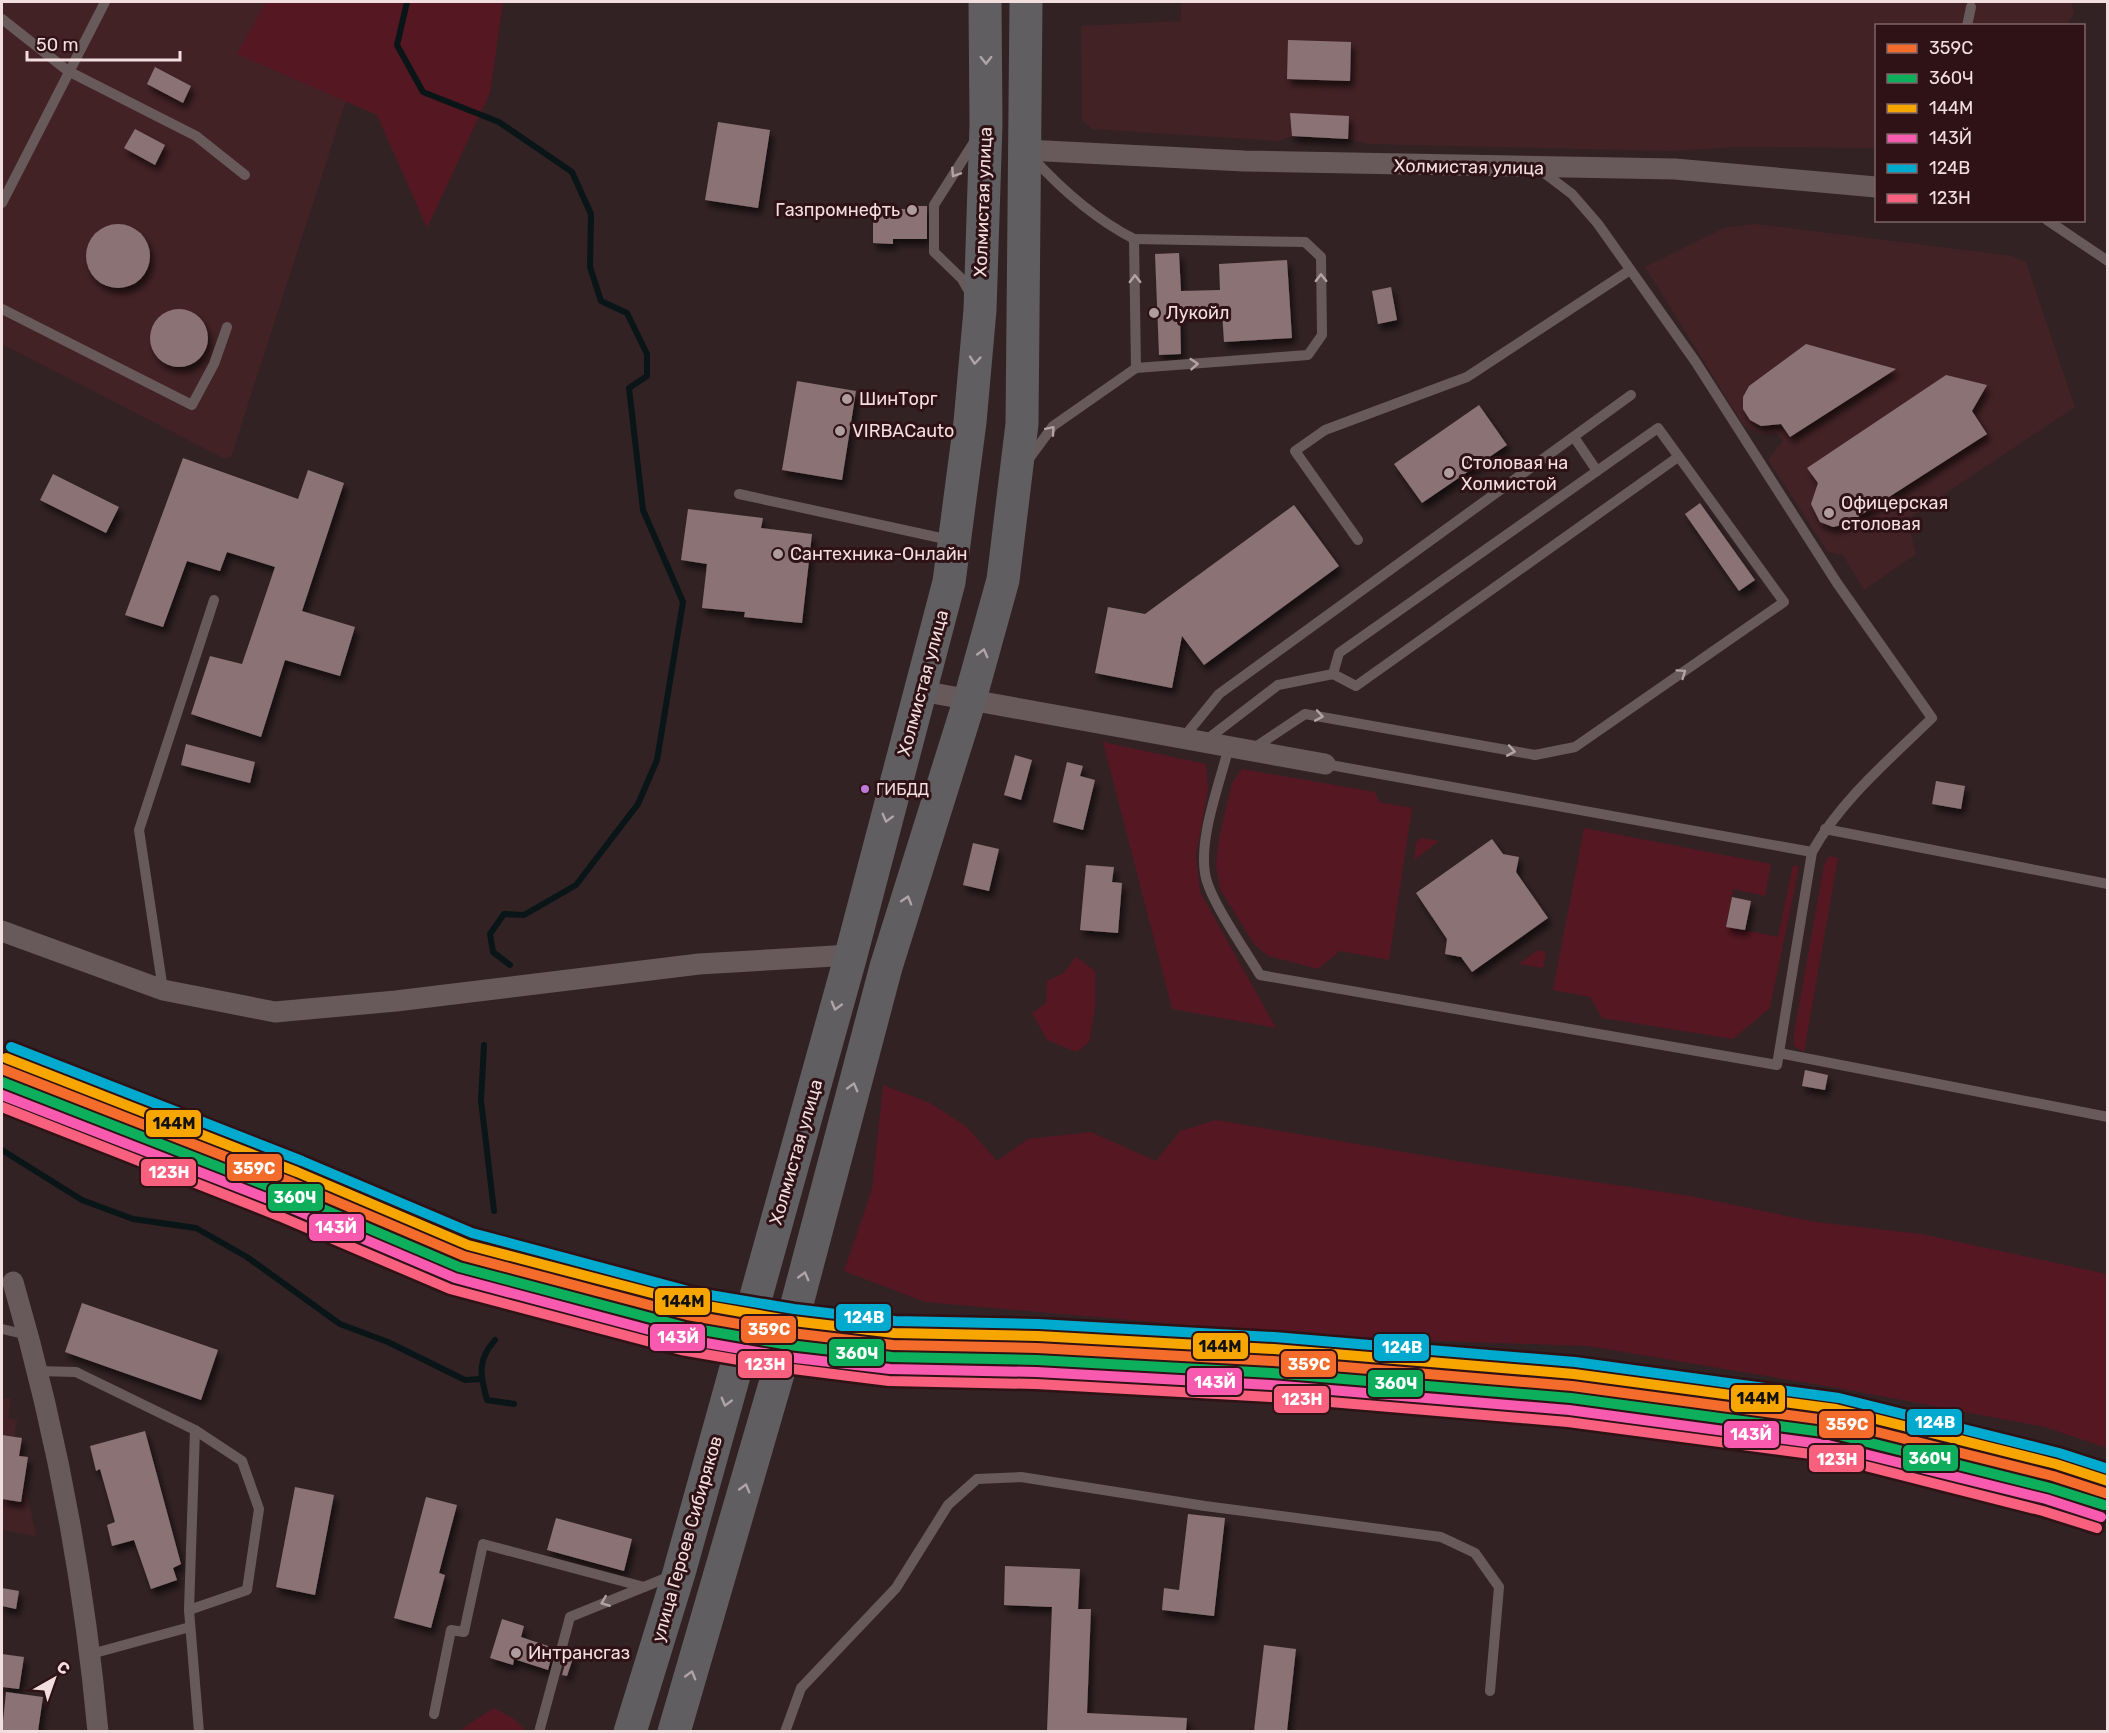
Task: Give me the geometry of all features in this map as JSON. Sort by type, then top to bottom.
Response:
[{"type":"highway","name":"Холмистая улица","points":[[742,1346],[851,955],[949,582],[970,422],[980,310],[986,124],[985,2]]},
{"type":"highway","name":"Холмистая улица","points":[[674,1731],[784,1353],[883,978],[970,699],[1003,580],[1022,424],[1026,2]]},
{"type":"highway","name":"улица Героев Сибиряков","points":[[630,1731],[679,1573],[742,1346]]},
{"type":"street","name":"Холмистая улица","points":[[1026,150],[1245,161],[1675,169],[1875,187]]},
{"type":"street","points":[[921,691],[1324,764]]},
{"type":"street","points":[[2,931],[163,990],[275,1012],[396,1001],[699,964],[851,955]]},
{"type":"street","points":[[14,1282],[38,1371],[69,1510],[91,1654],[98,1731]]},
{"type":"lane","points":[[2,203],[105,2]]},
{"type":"lane","points":[[1967,24],[1971,7]]},
{"type":"lane","points":[[2,19],[68,71],[196,136],[245,175]]},
{"type":"lane","points":[[980,310],[962,279],[934,252],[934,205],[986,124]]},
{"type":"lane","points":[[1015,477],[1053,426],[1136,368],[1308,355],[1322,335],[1321,257],[1305,242],[1134,239],[1103,223],[1053,180],[1026,150]]},
{"type":"lane","points":[[1229,746],[1204,849],[1205,875],[1213,894],[1260,975],[1777,1065],[1812,852],[1825,829],[1932,718],[1837,583],[1695,362],[1598,224],[1572,194],[1538,168]]},
{"type":"lane","points":[[2050,222],[2108,261]]},
{"type":"lane","points":[[1134,239],[1136,368]]},
{"type":"lane","points":[[1358,540],[1295,450],[1325,430],[1467,377],[1630,270]]},
{"type":"lane","points":[[2,309],[192,405],[214,364],[227,327]]},
{"type":"lane","points":[[1184,737],[1219,694],[1631,396]]},
{"type":"lane","points":[[1251,750],[1305,714],[1534,755],[1575,747],[1784,602],[1658,428],[1339,653],[1333,674]]},
{"type":"lane","points":[[1574,437],[1597,471]]},
{"type":"lane","points":[[1205,741],[1278,685],[1333,674],[1356,686],[1678,457]]},
{"type":"lane","points":[[739,494],[954,541]]},
{"type":"lane","points":[[163,990],[139,830],[214,600]]},
{"type":"lane","points":[[1324,764],[1812,852]]},
{"type":"lane","points":[[1825,829],[2108,884]]},
{"type":"lane","points":[[1779,1053],[2108,1117]]},
{"type":"lane","points":[[2,1329],[29,1335]]},
{"type":"lane","points":[[38,1371],[76,1372],[195,1430],[242,1461],[259,1509],[247,1590],[189,1610]]},
{"type":"lane","points":[[195,1430],[189,1610],[199,1731]]},
{"type":"lane","points":[[785,1731],[801,1688],[896,1588],[948,1505],[977,1479],[1021,1477],[1205,1506],[1441,1537],[1475,1553],[1499,1587],[1490,1691]]},
{"type":"lane","points":[[434,1714],[451,1630],[464,1632],[483,1544],[644,1587]]},
{"type":"lane","points":[[539,1731],[570,1617],[679,1573]]},
{"type":"lane","points":[[91,1654],[190,1627]]},
{"type":"shaded area","points":[[2,2],[378,2],[231,457],[223,458],[2,344]]},
{"type":"shaded area","points":[[266,2],[503,2],[490,93],[427,228],[377,115],[237,54]]},
{"type":"shaded area","points":[[1181,2],[2071,2],[2074,12],[2068,24],[1875,24],[1875,148],[1736,147],[1670,151],[1369,144],[1348,139],[1292,136],[1278,141],[1092,129],[1082,120],[1081,26],[1181,21]]},
{"type":"shaded area","points":[[1755,224],[2012,256],[2026,262],[2075,407],[1907,519],[1916,554],[1864,590],[1843,555],[1828,552],[1768,460],[1783,441],[1776,433],[1760,434],[1744,426],[1645,267],[1724,228]]},
{"type":"shaded area","points":[[1103,742],[1206,764],[1208,790],[1196,855],[1200,892],[1276,1028],[1172,1009]]},
{"type":"shaded area","points":[[1242,769],[1375,792],[1379,802],[1412,808],[1389,960],[1340,951],[1318,969],[1268,956],[1254,944],[1220,889],[1216,865],[1219,838],[1232,783]]},
{"type":"shaded area","points":[[1584,828],[1771,864],[1765,896],[1733,889],[1726,926],[1778,937],[1793,865],[1799,867],[1770,1008],[1733,1039],[1602,1018],[1590,997],[1553,990]]},
{"type":"shaded area","points":[[1421,838],[1439,841],[1414,860],[1416,843]]},
{"type":"shaded area","points":[[1829,856],[1838,858],[1804,1052],[1794,1046],[1794,1034],[1824,865]]},
{"type":"shaded area","points":[[1538,950],[1546,952],[1543,968],[1519,964]]},
{"type":"shaded area","points":[[1076,957],[1095,971],[1095,1008],[1089,1042],[1077,1052],[1047,1040],[1032,1013],[1046,1003],[1047,981],[1064,973]]},
{"type":"shaded area","points":[[883,1085],[930,1103],[966,1126],[997,1161],[1028,1139],[1091,1132],[1156,1161],[1180,1131],[1216,1120],[1474,1164],[1690,1196],[1816,1222],[1921,1234],[2107,1274],[2107,1448],[2045,1427],[1838,1388],[1588,1346],[1324,1337],[925,1302],[844,1271],[872,1189]]},
{"type":"shaded area","points":[[2,1375],[3,1398],[11,1399],[8,1418],[17,1420],[14,1437],[22,1438],[20,1456],[28,1457],[24,1478],[36,1536],[2,1530]]},
{"type":"shaded area","points":[[494,1708],[514,1719],[526,1731],[462,1731],[463,1728]]},
{"type":"building","points":[[1288,40],[1351,42],[1350,81],[1287,79]]},
{"type":"building","points":[[155,67],[191,86],[183,103],[147,84]]},
{"type":"building","points":[[1290,113],[1349,116],[1348,139],[1292,136]]},
{"type":"building","points":[[718,122],[770,130],[758,208],[705,200]]},
{"type":"building","points":[[135,129],[165,145],[155,165],[124,148]]},
{"type":"building","points":[[913,206],[927,206],[927,239],[893,239],[893,244],[873,243],[873,209],[914,209]]},
{"type":"building","points":[[118,224],[136,230],[144,238],[150,256],[144,274],[136,282],[118,288],[100,282],[92,274],[86,256],[92,238],[100,230]]},
{"type":"building","points":[[1179,253],[1181,291],[1220,290],[1219,264],[1287,260],[1292,338],[1224,342],[1222,312],[1180,313],[1181,354],[1159,355],[1155,254]]},
{"type":"building","points":[[1391,287],[1397,320],[1378,324],[1372,291]]},
{"type":"building","points":[[173,309],[185,309],[200,317],[208,332],[208,344],[200,359],[185,367],[173,367],[158,359],[150,344],[150,332],[158,317]]},
{"type":"building","points":[[1806,344],[1896,369],[1790,437],[1781,424],[1761,426],[1750,420],[1743,409],[1743,397],[1749,386]]},
{"type":"building","points":[[1946,375],[1987,385],[1972,411],[1987,434],[1847,524],[1833,527],[1820,522],[1811,504],[1818,483],[1807,468]]},
{"type":"building","points":[[797,381],[856,391],[842,480],[782,470]]},
{"type":"building","points":[[1479,405],[1507,445],[1422,503],[1394,464]]},
{"type":"building","points":[[183,458],[298,499],[308,470],[344,483],[302,611],[355,627],[340,676],[285,660],[261,737],[191,714],[210,656],[242,664],[275,567],[227,552],[220,571],[187,561],[163,627],[125,615]]},
{"type":"building","points":[[53,474],[119,507],[106,533],[40,500]]},
{"type":"building","points":[[1700,503],[1755,580],[1739,591],[1685,514]]},
{"type":"building","points":[[1294,505],[1339,566],[1204,665],[1182,636],[1172,688],[1095,673],[1108,607],[1145,614]]},
{"type":"building","points":[[688,509],[763,518],[761,528],[812,534],[802,623],[744,617],[745,612],[702,608],[707,564],[681,560]]},
{"type":"building","points":[[186,744],[255,762],[250,783],[181,765]]},
{"type":"building","points":[[1015,755],[1032,760],[1021,800],[1004,795]]},
{"type":"building","points":[[1067,762],[1083,766],[1080,776],[1095,780],[1083,830],[1053,822]]},
{"type":"building","points":[[1936,781],[1965,786],[1961,809],[1932,804]]},
{"type":"building","points":[[1492,839],[1503,854],[1519,857],[1516,872],[1548,918],[1472,972],[1461,957],[1445,954],[1447,939],[1416,893]]},
{"type":"building","points":[[973,843],[999,849],[989,891],[963,885]]},
{"type":"building","points":[[1086,865],[1114,867],[1112,882],[1122,883],[1118,933],[1080,930]]},
{"type":"building","points":[[1732,897],[1751,901],[1745,930],[1726,927]]},
{"type":"building","points":[[1805,1070],[1828,1075],[1825,1090],[1802,1086]]},
{"type":"building","points":[[82,1303],[218,1350],[201,1400],[65,1352]]},
{"type":"building","points":[[145,1431],[181,1564],[173,1568],[177,1580],[151,1589],[134,1540],[112,1546],[107,1525],[115,1522],[100,1469],[96,1471],[90,1446]]},
{"type":"building","points":[[2,1435],[22,1438],[19,1456],[28,1457],[21,1502],[2,1499]]},
{"type":"building","points":[[295,1487],[334,1495],[315,1595],[276,1587]]},
{"type":"building","points":[[426,1497],[457,1505],[439,1573],[445,1575],[431,1628],[394,1618]]},
{"type":"building","points":[[1188,1514],[1225,1518],[1214,1616],[1162,1610],[1164,1588],[1179,1590]]},
{"type":"building","points":[[556,1518],[632,1539],[624,1571],[547,1550]]},
{"type":"building","points":[[1005,1566],[1080,1569],[1078,1609],[1091,1609],[1087,1713],[1187,1718],[1186,1731],[1047,1731],[1052,1607],[1004,1605]]},
{"type":"building","points":[[2,1588],[19,1591],[16,1609],[2,1606]]},
{"type":"building","points":[[502,1619],[524,1626],[521,1637],[554,1648],[548,1670],[514,1659],[513,1665],[490,1658]]},
{"type":"building","points":[[1264,1645],[1296,1649],[1287,1731],[1254,1731]]},
{"type":"building","points":[[568,1653],[574,1655],[567,1676],[562,1675]]},
{"type":"building","points":[[2,1654],[24,1657],[19,1689],[2,1687]]},
{"type":"building","points":[[6,1692],[43,1697],[38,1731],[2,1731]]},
{"type":"waterway","points":[[407,2],[397,45],[423,92],[499,122],[572,172],[591,214],[590,267],[601,301],[627,313],[647,354],[647,376],[629,388],[643,510],[683,602],[657,760],[638,804],[576,885],[524,915],[504,914],[490,934],[493,952],[510,965]]},
{"type":"waterway","points":[[484,1045],[481,1100],[494,1211]]},
{"type":"waterway","points":[[2,1150],[82,1200],[133,1219],[196,1228],[247,1257],[340,1324],[388,1342],[465,1380],[481,1379]]},
{"type":"waterway","points":[[495,1340],[485,1354],[482,1368],[487,1400],[514,1404]]},
{"type":"transit line","name":"124В","points":[[11,1047],[302,1161],[472,1233],[692,1292],[794,1309],[895,1321],[1038,1324],[1274,1337],[1575,1362],[1839,1398],[2059,1453],[2108,1469]]},
{"type":"transit line","name":"144М","points":[[6,1058],[297,1172],[468,1245],[690,1303],[793,1321],[894,1333],[1038,1336],[1274,1349],[1574,1374],[1836,1409],[2056,1464],[2108,1481]]},
{"type":"transit line","name":"359С","points":[[2,1069],[293,1183],[464,1256],[687,1315],[791,1333],[893,1345],[1037,1348],[1273,1361],[1572,1386],[1833,1421],[2053,1476],[2108,1494]]},
{"type":"transit line","name":"360Ч","points":[[2,1082],[288,1194],[459,1267],[685,1327],[789,1345],[892,1357],[1037,1360],[1272,1373],[1571,1398],[1831,1433],[2050,1488],[2104,1505]]},
{"type":"transit line","name":"143Й","points":[[2,1095],[284,1205],[455,1278],[683,1339],[787,1357],[890,1369],[1036,1372],[1271,1385],[1569,1410],[1828,1445],[2046,1499],[2101,1517]]},
{"type":"transit line","name":"123Н","points":[[2,1107],[279,1216],[450,1289],[681,1350],[785,1368],[889,1381],[1036,1384],[1271,1397],[1568,1422],[1826,1456],[2043,1511],[2097,1528]]},
{"type":"place","name":"Газпромнефть","points":[[912,210]]},
{"type":"place","name":"Лукойл","points":[[1154,313]]},
{"type":"place","name":"ШинТорг","points":[[847,399]]},
{"type":"place","name":"VIRBACauto","points":[[840,431]]},
{"type":"place","name":"Столовая на Холмистой","points":[[1449,473]]},
{"type":"place","name":"Офицерская столовая","points":[[1829,513]]},
{"type":"place","name":"Сантехника-Онлайн","points":[[778,554]]},
{"type":"place","name":"ГИБДД","points":[[865,789]]},
{"type":"place","name":"Интрансгаз","points":[[516,1653]]}]
